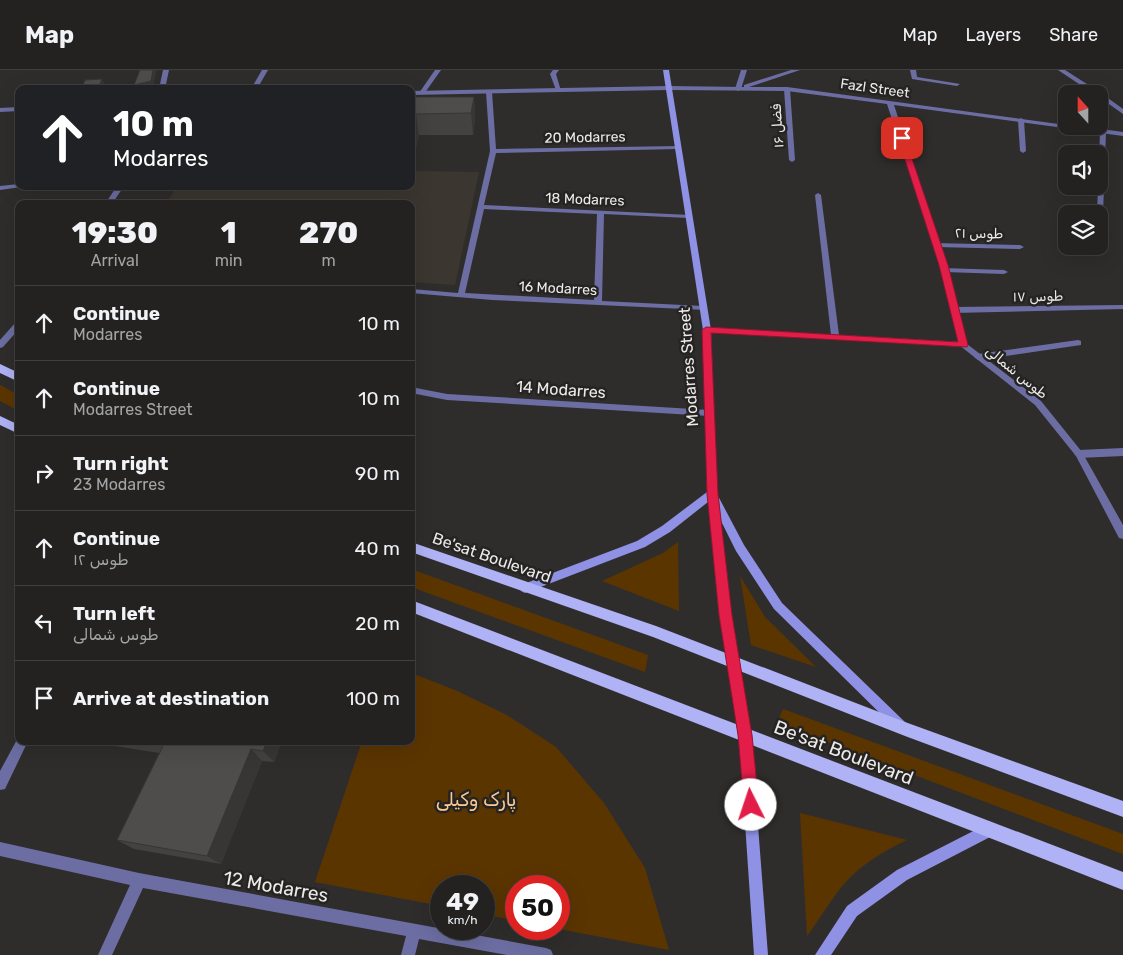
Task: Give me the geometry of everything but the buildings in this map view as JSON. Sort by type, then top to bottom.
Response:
[{"type":"main road","name":"Modarres Street","points":[[666,70],[706,330],[712,494],[725,615],[745,735]]},
{"type":"main road","points":[[0,368],[15,376]]},
{"type":"main road","points":[[0,420],[15,428]]},
{"type":"main road","points":[[526,588],[641,544],[666,529],[712,494],[740,548],[778,606],[905,729]]},
{"type":"main road","name":"Be'sat Boulevard","points":[[415,548],[656,632],[905,729],[1123,809]]},
{"type":"main road","name":"Be'sat Boulevard","points":[[415,608],[1123,881]]},
{"type":"main road","points":[[745,735],[761,955]]},
{"type":"main road","points":[[822,955],[852,911],[902,875],[989,830]]},
{"type":"street","points":[[163,85],[166,70]]},
{"type":"street","points":[[256,85],[265,70]]},
{"type":"street","points":[[422,93],[438,70]]},
{"type":"street","points":[[556,70],[553,74],[559,90]]},
{"type":"street","points":[[738,89],[744,70]]},
{"type":"street","points":[[738,89],[798,70]]},
{"type":"street","points":[[913,70],[914,78],[957,84]]},
{"type":"street","points":[[1061,70],[1084,85]]},
{"type":"street","name":"Fazl Street","points":[[415,93],[668,88],[787,90],[1058,125]]},
{"type":"street","name":"فضل ۱۶","points":[[787,90],[792,160]]},
{"type":"street","points":[[461,295],[493,151],[488,92]]},
{"type":"street","points":[[1108,101],[1123,112]]},
{"type":"street","name":"طوس شمالی","points":[[890,103],[945,270],[963,345],[1038,403],[1079,454],[1123,535]]},
{"type":"street","points":[[0,110],[15,109]]},
{"type":"street","points":[[1021,120],[1022,151]]},
{"type":"street","name":"Fazl Street","points":[[1108,132],[1123,134]]},
{"type":"street","points":[[1100,205],[1104,135]]},
{"type":"street","name":"20 Modarres","points":[[493,151],[677,148]]},
{"type":"street","points":[[0,188],[15,186]]},
{"type":"street","points":[[818,195],[835,338]]},
{"type":"street","name":"18 Modarres","points":[[480,207],[688,216]]},
{"type":"street","points":[[598,303],[601,213]]},
{"type":"street","name":"طوس ۲۱","points":[[937,245],[1020,247]]},
{"type":"street","points":[[945,270],[1004,272]]},
{"type":"street","name":"16 Modarres","points":[[415,291],[703,308]]},
{"type":"street","name":"طوس ۱۷","points":[[954,310],[1123,307]]},
{"type":"street","points":[[0,345],[15,328]]},
{"type":"street","points":[[706,330],[963,345]]},
{"type":"street","points":[[978,357],[1078,343]]},
{"type":"street","name":"14 Modarres","points":[[415,391],[447,397],[710,412]]},
{"type":"street","points":[[1079,454],[1123,452]]},
{"type":"street","points":[[0,784],[20,745]]},
{"type":"street","name":"12 Modarres","points":[[0,848],[138,880],[546,955]]},
{"type":"street","points":[[105,955],[138,880]]},
{"type":"street","points":[[408,955],[414,931]]},
{"type":"shaded area","points":[[415,171],[479,172],[455,285],[415,282],[415,200],[168,200],[175,190],[415,190]]},
{"type":"green space","points":[[0,385],[15,393],[15,409],[0,401]]},
{"type":"green space","points":[[678,542],[679,611],[602,581],[663,553]]},
{"type":"green space","points":[[415,570],[648,655],[645,672],[415,588]]},
{"type":"green space","points":[[740,576],[765,617],[816,667],[751,645]]},
{"type":"green space","name":"پارک وکیلی","points":[[415,675],[455,690],[507,715],[556,747],[604,803],[645,868],[669,950],[570,931],[570,875],[505,875],[505,919],[495,916],[495,875],[430,875],[430,904],[315,882],[361,745],[415,745]]},
{"type":"green space","points":[[783,709],[1123,834],[1123,854],[777,723]]},
{"type":"green space","points":[[800,813],[907,840],[877,856],[859,869],[836,894],[807,936]]},
{"type":"route","points":[[751,805],[745,735],[725,615],[712,494],[706,330],[963,345],[944,265],[902,138]]}]
